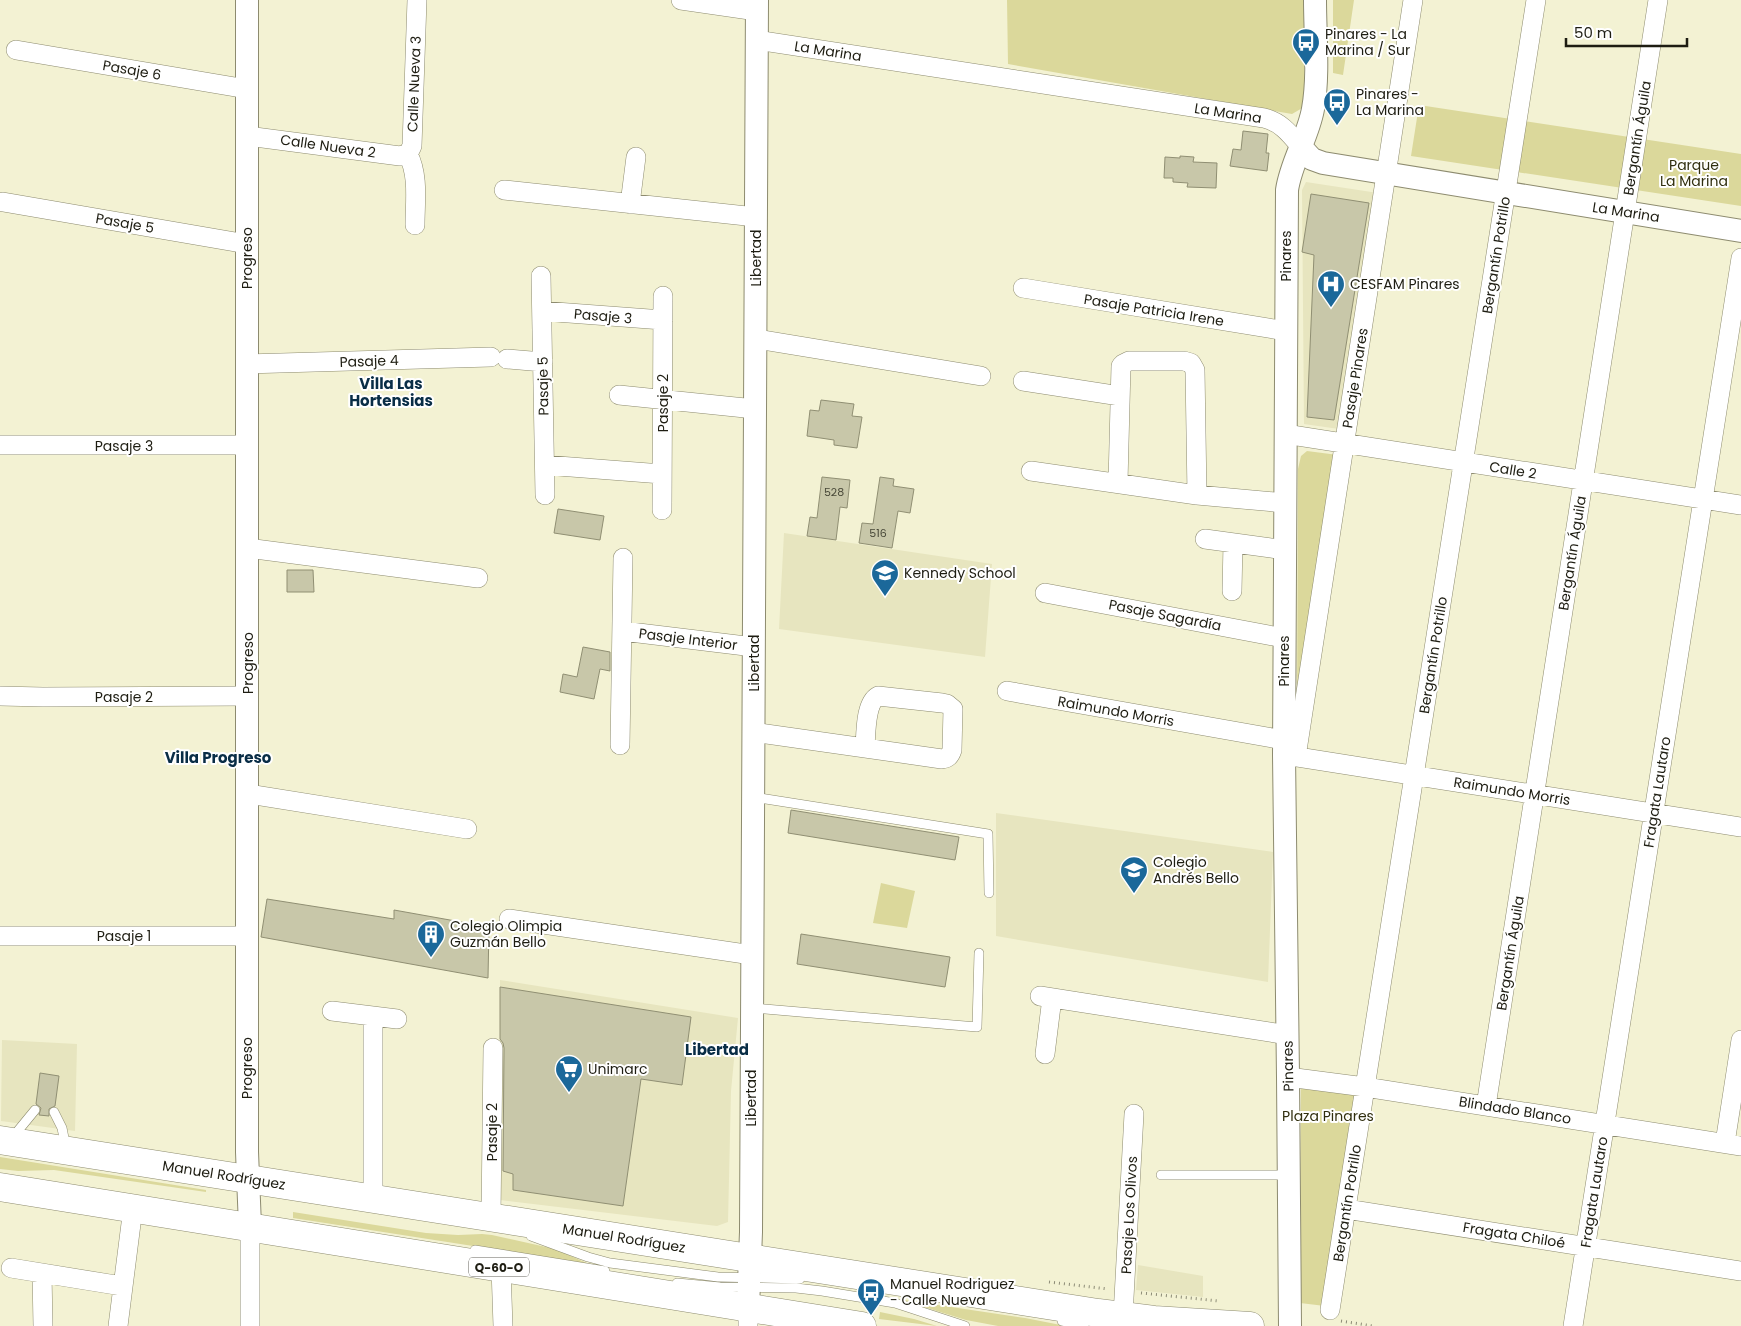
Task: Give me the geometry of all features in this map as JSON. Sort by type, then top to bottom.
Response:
[{"type":"main road","name":"Manuel Rodríguez","points":[[4,1141],[491,1216],[862,1326]]},
{"type":"main road","name":"Manuel Rodríguez","points":[[5,1186],[501,1268],[749,1291],[1250,1326]]},
{"type":"street","name":"Progreso","points":[[247,0],[248,1179],[250,1326]]},
{"type":"street","name":"Calle Nueva 3","points":[[414,225],[416,176],[414,164],[408,154],[412,146],[416,0]]},
{"type":"street","points":[[681,0],[757,6]]},
{"type":"street","name":"Pinares","points":[[1290,1326],[1288,750],[1284,638],[1287,190],[1291,171],[1311,117],[1314,97],[1314,0]]},
{"type":"street","name":"Pasaje Pinares","points":[[1288,750],[1344,444],[1413,0]]},
{"type":"street","name":"Bergantín Potrillo","points":[[1330,1310],[1536,0]]},
{"type":"street","name":"Bergantín Águila","points":[[1486,1106],[1658,0]]},
{"type":"street","name":"Libertad","points":[[749,1291],[754,732],[757,6]]},
{"type":"street","name":"La Marina","points":[[757,40],[1264,118],[1275,121],[1285,128],[1308,156],[1323,163],[1741,231]]},
{"type":"street","name":"Pasaje 6","points":[[16,50],[247,89]]},
{"type":"street","name":"Calle Nueva 2","points":[[247,136],[400,156],[408,154]]},
{"type":"street","points":[[630,204],[636,158]]},
{"type":"street","points":[[504,190],[756,217]]},
{"type":"street","name":"Pasaje 5","points":[[3,202],[247,244]]},
{"type":"street","name":"Fragata Lautaro","points":[[1573,1326],[1741,258]]},
{"type":"street","name":"Pasaje 5","points":[[542,276],[545,495]]},
{"type":"street","name":"Pasaje Patricia Irene","points":[[1023,288],[1286,332]]},
{"type":"street","name":"Pasaje 2","points":[[662,510],[663,296]]},
{"type":"street","name":"Pasaje 3","points":[[542,311],[663,320]]},
{"type":"street","points":[[756,339],[981,376]]},
{"type":"street","name":"Pasaje 4","points":[[247,364],[499,358],[543,362]]},
{"type":"street","points":[[1118,482],[1120,369],[1126,362],[1184,361],[1191,364],[1195,370],[1197,495]]},
{"type":"street","points":[[1023,381],[1120,396]]},
{"type":"street","points":[[619,395],[755,408]]},
{"type":"street","name":"Calle 2","points":[[1285,434],[1741,505]]},
{"type":"street","name":"Pasaje 3","points":[[0,445],[247,445]]},
{"type":"street","points":[[545,465],[662,474]]},
{"type":"street","points":[[1030,470],[1197,495],[1285,503]]},
{"type":"street","points":[[1205,539],[1285,550]]},
{"type":"street","points":[[1232,591],[1233,542]]},
{"type":"street","points":[[248,548],[478,578]]},
{"type":"street","points":[[620,745],[623,558]]},
{"type":"street","name":"Pasaje Sagardía","points":[[1045,593],[1284,638]]},
{"type":"street","name":"Pasaje Interior","points":[[622,631],[754,647]]},
{"type":"street","name":"Raimundo Morris","points":[[1007,691],[1414,775],[1741,827]]},
{"type":"street","name":"Pasaje 2","points":[[0,696],[248,696]]},
{"type":"street","points":[[754,732],[865,748],[945,759],[951,754],[952,750],[953,710],[947,704],[942,703],[878,696],[874,698],[869,706],[865,748]]},
{"type":"street","points":[[248,794],[467,828]]},
{"type":"street","points":[[509,919],[752,955]]},
{"type":"street","name":"Pasaje 1","points":[[0,936],[248,936]]},
{"type":"street","points":[[1045,1054],[1046,997],[1288,1035]]},
{"type":"street","points":[[332,1011],[397,1018]]},
{"type":"street","points":[[373,1016],[373,1198]]},
{"type":"street","points":[[1733,1145],[1741,1040]]},
{"type":"street","name":"Pasaje 2","points":[[491,1216],[493,1048]]},
{"type":"street","name":"Blindado Blanco","points":[[1288,1077],[1365,1086],[1733,1145]]},
{"type":"street","name":"Pasaje Los Olivos","points":[[1123,1316],[1134,1114]]},
{"type":"street","points":[[118,1326],[133,1208]]},
{"type":"street","name":"Fragata Chiloé","points":[[1346,1209],[1741,1271]]},
{"type":"street","points":[[11,1268],[122,1286]]},
{"type":"street","points":[[501,1268],[503,1326]]},
{"type":"street","points":[[42,1273],[43,1326]]},
{"type":"lane","points":[[753,797],[988,834],[989,892]]},
{"type":"lane","points":[[752,1008],[977,1027],[979,953]]},
{"type":"lane","points":[[4,1141],[35,1110]]},
{"type":"lane","points":[[54,1112],[62,1128],[66,1150]]},
{"type":"lane","points":[[1161,1175],[1289,1175]]},
{"type":"lane","points":[[212,1184],[248,1179]]},
{"type":"lane","points":[[250,1226],[278,1223]]},
{"type":"lane","points":[[462,1248],[636,1276]]},
{"type":"lane","points":[[749,1291],[800,1279],[896,1294]]},
{"type":"lane","points":[[664,1280],[749,1291],[805,1289],[895,1303],[965,1326]]},
{"type":"lane","points":[[1049,1318],[1084,1326]]},
{"type":"shaded area","name":"CESFAM Pinares","points":[[1306,182],[1378,193],[1339,429],[1304,424],[1302,190]]},
{"type":"shaded area","name":"Kennedy School","points":[[784,533],[992,564],[985,657],[779,629]]},
{"type":"shaded area","name":"Colegio Andrés Bello","points":[[996,813],[1273,852],[1268,982],[996,936]]},
{"type":"shaded area","name":"Unimarc","points":[[500,980],[738,1018],[731,1091],[728,1222],[717,1226],[500,1200]]},
{"type":"shaded area","points":[[2,1040],[77,1044],[75,1131],[1,1121]]},
{"type":"shaded area","points":[[1138,1265],[1203,1276],[1203,1297],[1136,1290]]},
{"type":"green space","points":[[1007,0],[1305,0],[1304,107],[1292,114],[1008,64]]},
{"type":"green space","points":[[1333,0],[1354,0],[1343,75],[1333,73]]},
{"type":"green space","name":"Parque La Marina","points":[[1419,105],[1741,154],[1741,206],[1411,156]]},
{"type":"green space","points":[[1307,451],[1338,455],[1297,713],[1298,469],[1301,456]]},
{"type":"green space","points":[[881,883],[915,891],[907,928],[873,923]]},
{"type":"green space","name":"Plaza Pinares","points":[[1301,1081],[1357,1095],[1325,1306],[1300,1303]]},
{"type":"green space","points":[[0,1157],[206,1190],[206,1192],[54,1170],[18,1171],[0,1169]]},
{"type":"green space","points":[[293,1212],[426,1233],[492,1235],[555,1249],[589,1264],[293,1218]]},
{"type":"green space","points":[[898,1299],[1066,1326],[998,1326],[966,1320]]},
{"type":"green space","points":[[880,1312],[914,1319],[937,1326],[879,1319]]},
{"type":"building","points":[[1243,131],[1268,134],[1266,153],[1269,153],[1267,171],[1230,166],[1233,149],[1241,150]]},
{"type":"building","points":[[1180,156],[1194,157],[1193,162],[1217,163],[1216,188],[1187,187],[1188,183],[1173,182],[1173,178],[1164,178],[1165,157],[1180,158]]},
{"type":"building","name":"CESFAM Pinares","points":[[1311,194],[1369,203],[1334,420],[1307,417],[1314,255],[1302,252]]},
{"type":"building","points":[[821,400],[854,404],[852,416],[862,417],[857,448],[834,445],[834,440],[807,436],[810,410],[819,411]]},
{"type":"building","points":[[822,477],[850,480],[847,508],[840,507],[836,540],[807,536],[810,517],[817,518]]},
{"type":"building","points":[[880,477],[894,479],[893,486],[914,489],[910,513],[898,511],[892,548],[859,543],[862,523],[873,524]]},
{"type":"building","points":[[558,509],[604,516],[600,540],[554,533]]},
{"type":"building","points":[[287,570],[313,570],[314,592],[287,592]]},
{"type":"building","points":[[583,647],[610,652],[610,671],[600,669],[594,699],[560,692],[563,674],[577,677]]},
{"type":"building","points":[[791,810],[959,837],[955,860],[788,833]]},
{"type":"building","name":"Colegio Olimpia Guzmán Bello","points":[[267,899],[394,919],[394,910],[489,927],[488,978],[261,937]]},
{"type":"building","points":[[801,934],[950,957],[945,987],[797,964]]},
{"type":"building","name":"Unimarc","points":[[500,987],[691,1017],[682,1085],[641,1079],[623,1206],[513,1190],[513,1174],[503,1171],[504,1048],[500,1039]]},
{"type":"building","points":[[40,1073],[59,1076],[55,1106],[49,1109],[49,1116],[39,1115],[41,1108],[36,1104]]},
{"type":"place","name":"Pinares - La Marina / Sur","points":[[1306,66]]},
{"type":"place","name":"Pinares - La Marina","points":[[1337,126]]},
{"type":"place","name":"CESFAM Pinares","points":[[1331,308]]},
{"type":"place","name":"Kennedy School","points":[[885,597]]},
{"type":"place","name":"Colegio Andrés Bello","points":[[1134,894]]},
{"type":"place","name":"Colegio Olimpia Guzmán Bello","points":[[431,958]]},
{"type":"place","name":"Unimarc","points":[[569,1093]]},
{"type":"place","name":"Manuel Rodriguez - Calle Nueva","points":[[871,1316]]},
{"type":"district","name":"Villa Las Hortensias","points":[[391,392]]},
{"type":"district","name":"Villa Progreso","points":[[218,757]]},
{"type":"district","name":"Libertad","points":[[717,1049]]}]
